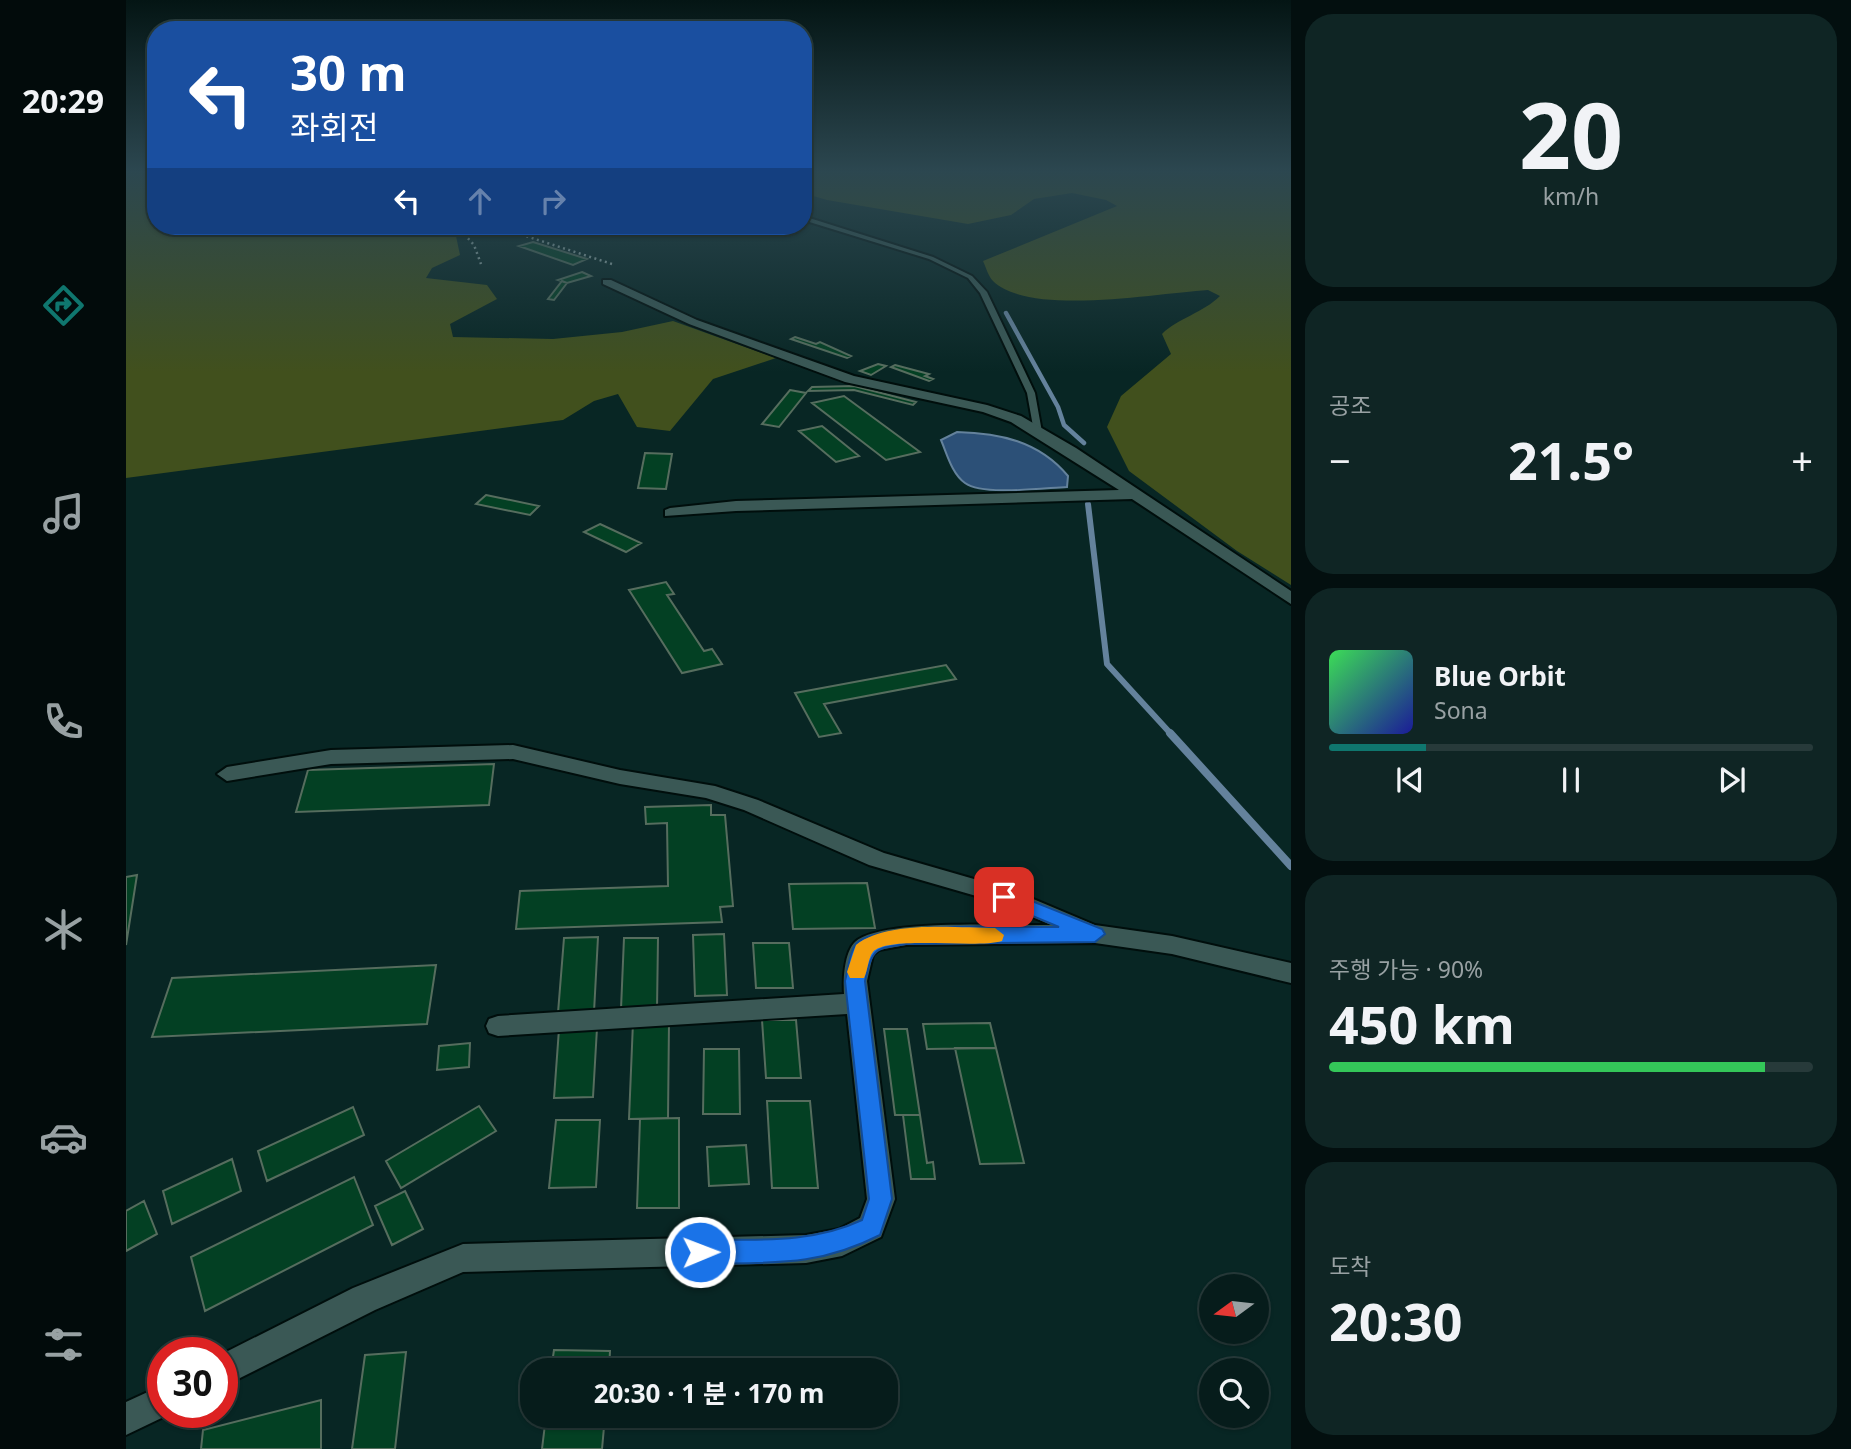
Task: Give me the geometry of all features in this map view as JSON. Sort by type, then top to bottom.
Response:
[{"type":"street","points":[[607,282],[693,322],[850,379],[987,409],[1017,419],[1291,598]]},
{"type":"street","points":[[670,513],[736,506],[1135,495]]},
{"type":"street","points":[[227,774],[331,757],[513,752],[620,777],[708,791],[751,805],[877,859],[1004,897],[1095,934]]},
{"type":"street","points":[[238,1363],[364,1299],[463,1258],[806,1250],[842,1242],[871,1227],[881,1199],[855,981],[862,950],[873,942],[906,936],[1095,934],[1172,945],[1291,973]]},
{"type":"street","points":[[498,1026],[858,1003]]},
{"type":"street","points":[[126,1419],[147,1409]]},
{"type":"lane","points":[[866,238],[931,258],[970,277],[983,292],[1031,393],[1038,432]]},
{"type":"green space","points":[[126,238],[456,238],[460,255],[432,268],[426,278],[487,285],[497,299],[450,324],[453,337],[553,339],[622,332],[673,321],[776,358],[713,379],[670,431],[637,427],[618,394],[594,401],[563,420],[126,478]]},
{"type":"green space","points":[[1040,238],[1291,238],[1291,585],[1237,551],[1129,471],[1107,427],[1121,396],[1171,354],[1162,334],[1220,296],[1208,290],[1096,300],[1035,298],[1011,292],[993,281],[983,261]]},
{"type":"water","points":[[957,432],[1003,437],[1031,447],[1057,464],[1068,476],[1067,487],[999,490],[974,487],[965,483],[953,469],[941,440]]},
{"type":"building","points":[[533,242],[587,259],[573,265],[519,246]]},
{"type":"building","points":[[582,272],[591,276],[567,283],[558,280]]},
{"type":"building","points":[[562,281],[567,283],[554,300],[548,299]]},
{"type":"building","points":[[795,337],[816,344],[820,342],[851,356],[847,358],[791,339]]},
{"type":"building","points":[[878,364],[886,366],[871,375],[860,371]]},
{"type":"building","points":[[895,365],[929,374],[925,376],[933,379],[929,381],[891,367]]},
{"type":"building","points":[[854,386],[916,402],[913,405],[854,390],[808,391],[812,387]]},
{"type":"building","points":[[790,390],[806,393],[779,427],[762,424]]},
{"type":"building","points":[[844,396],[920,452],[886,460],[812,403]]},
{"type":"building","points":[[822,426],[859,456],[836,462],[799,431]]},
{"type":"building","points":[[645,453],[672,454],[666,489],[638,488]]},
{"type":"building","points":[[486,495],[539,506],[530,515],[476,504]]},
{"type":"building","points":[[600,524],[641,543],[626,552],[584,532]]},
{"type":"building","points":[[666,582],[674,594],[667,595],[704,651],[712,649],[722,664],[682,673],[629,590]]},
{"type":"building","points":[[946,665],[956,679],[824,704],[841,733],[819,737],[795,693]]},
{"type":"building","points":[[494,764],[489,805],[296,812],[308,770]]},
{"type":"building","points":[[711,805],[711,815],[725,815],[733,906],[720,907],[722,922],[516,929],[520,891],[668,886],[667,823],[646,824],[645,807]]},
{"type":"building","points":[[137,875],[126,945],[126,877]]},
{"type":"building","points":[[867,883],[875,928],[793,929],[789,884]]},
{"type":"building","points":[[724,934],[727,995],[695,996],[693,935]]},
{"type":"building","points":[[598,937],[594,1012],[558,1013],[564,938]]},
{"type":"building","points":[[624,938],[658,938],[657,1009],[621,1009]]},
{"type":"building","points":[[753,943],[789,943],[793,988],[756,988]]},
{"type":"building","points":[[436,965],[427,1024],[152,1037],[172,978]]},
{"type":"building","points":[[762,1020],[796,1020],[801,1078],[766,1078]]},
{"type":"building","points":[[633,1022],[669,1022],[668,1118],[629,1119]]},
{"type":"building","points":[[990,1023],[996,1048],[927,1049],[923,1024]]},
{"type":"building","points":[[597,1028],[593,1097],[554,1098],[559,1029]]},
{"type":"building","points":[[884,1029],[907,1029],[920,1115],[895,1115]]},
{"type":"building","points":[[470,1043],[469,1067],[437,1070],[439,1046]]},
{"type":"building","points":[[955,1048],[996,1048],[1024,1163],[980,1164]]},
{"type":"building","points":[[704,1049],[739,1049],[740,1114],[703,1114]]},
{"type":"building","points":[[767,1101],[810,1101],[818,1188],[772,1188]]},
{"type":"building","points":[[479,1106],[496,1131],[401,1188],[386,1161]]},
{"type":"building","points":[[353,1107],[364,1135],[267,1181],[258,1151]]},
{"type":"building","points":[[903,1115],[920,1115],[927,1163],[933,1162],[935,1179],[911,1179]]},
{"type":"building","points":[[679,1118],[679,1208],[637,1208],[640,1119]]},
{"type":"building","points":[[556,1120],[600,1120],[596,1187],[549,1188]]},
{"type":"building","points":[[746,1145],[749,1184],[709,1186],[707,1147]]},
{"type":"building","points":[[232,1159],[241,1191],[172,1224],[163,1191]]},
{"type":"building","points":[[354,1177],[373,1225],[205,1311],[191,1257]]},
{"type":"building","points":[[405,1191],[423,1229],[392,1245],[375,1206]]},
{"type":"building","points":[[144,1201],[157,1234],[126,1251],[126,1211]]},
{"type":"building","points":[[554,1350],[610,1351],[610,1358],[553,1358]]},
{"type":"building","points":[[406,1352],[395,1449],[352,1449],[365,1355]]},
{"type":"building","points":[[321,1400],[321,1449],[201,1449],[203,1430],[238,1428],[238,1421]]},
{"type":"building","points":[[545,1428],[604,1428],[602,1449],[542,1449]]},
{"type":"waterway","points":[[1006,313],[1058,407],[1064,425],[1084,443]]},
{"type":"waterway","points":[[1088,504],[1107,664],[1171,734]]},
{"type":"waterway","points":[[1170,733],[1291,866]]},
{"type":"railway","points":[[467,238],[474,245],[481,264]]},
{"type":"railway","points":[[531,238],[612,264]]},
{"type":"slow traffic","points":[[857,972],[862,950],[873,942],[906,936],[995,935]]},
{"type":"route","points":[[700,1252],[806,1250],[842,1242],[871,1227],[881,1199],[855,981],[862,950],[873,942],[906,936],[1095,934],[1004,897]]}]
